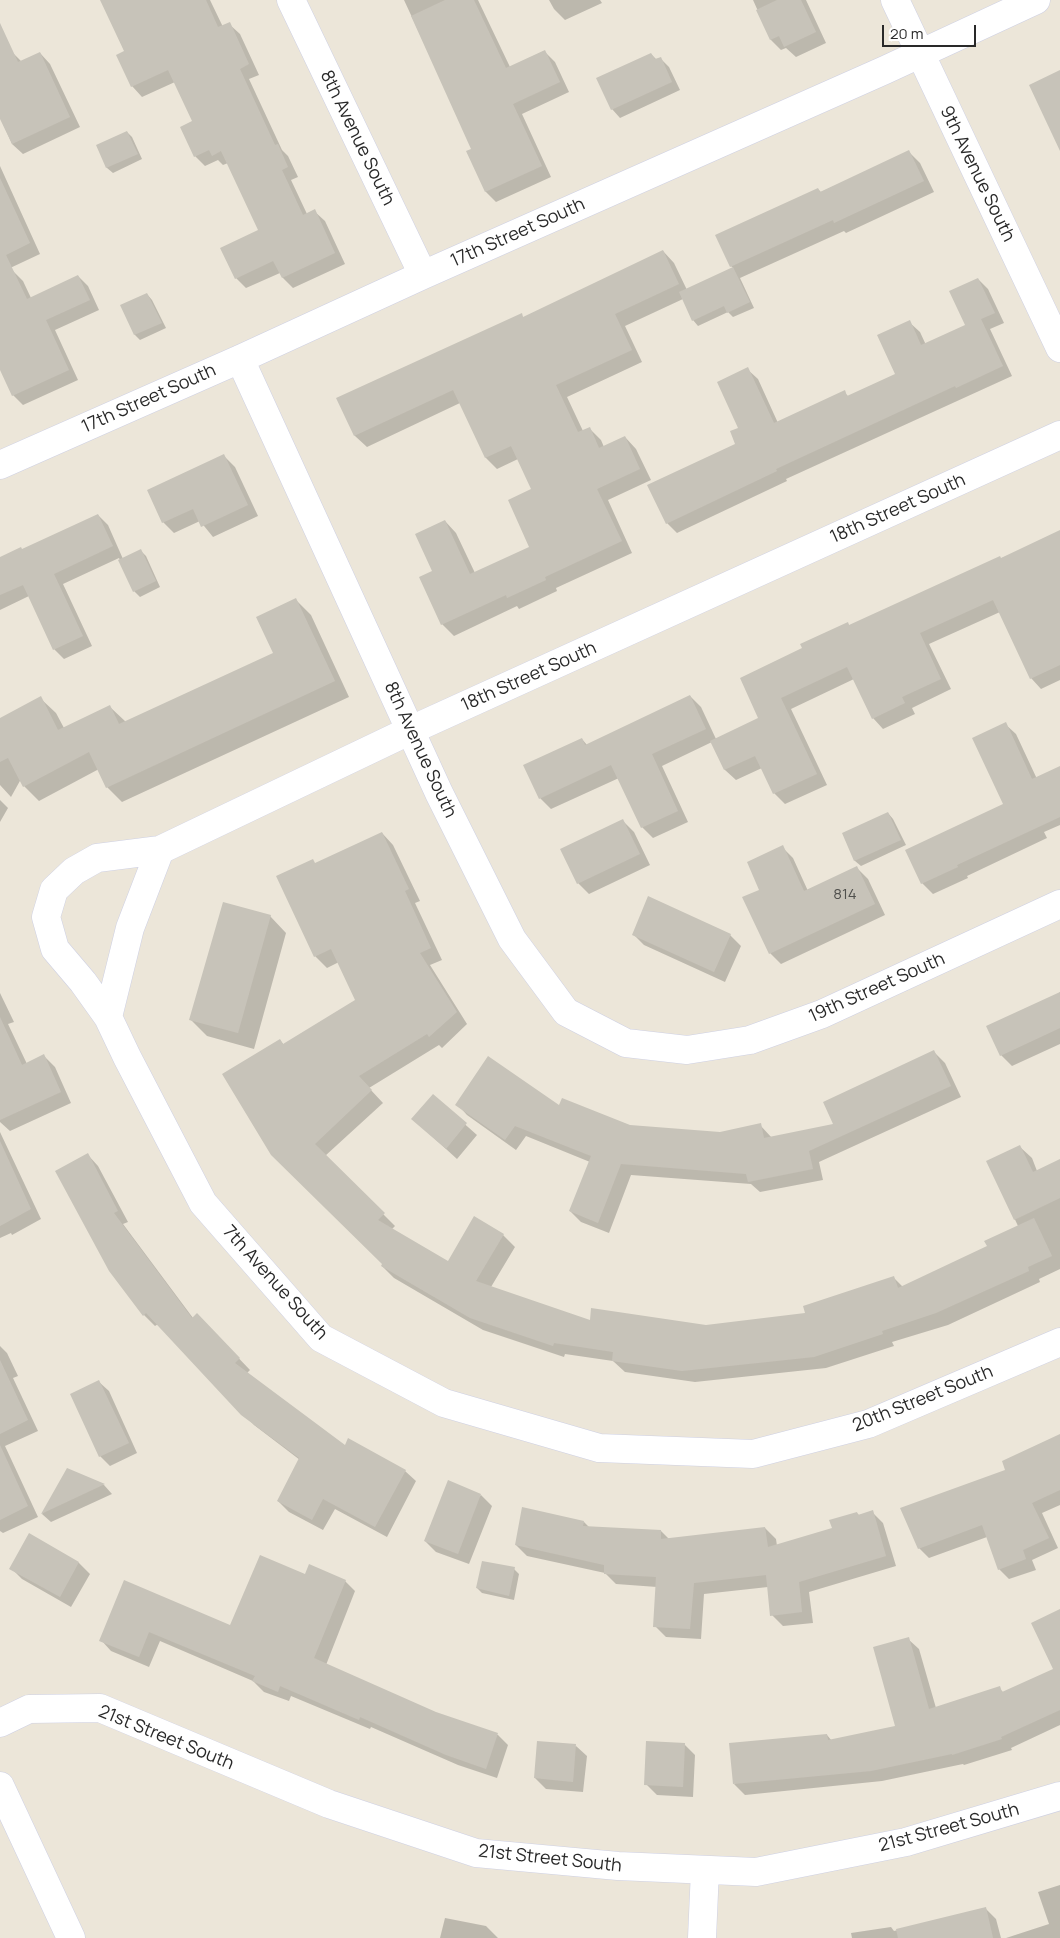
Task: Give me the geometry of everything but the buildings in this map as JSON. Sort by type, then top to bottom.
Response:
[{"type":"street","name":"8th Avenue South","points":[[291,0],[423,275]]},
{"type":"street","name":"9th Avenue South","points":[[895,0],[1060,348]]},
{"type":"street","name":"17th Street South","points":[[0,465],[240,359],[1036,0]]},
{"type":"street","name":"8th Avenue South","points":[[240,359],[439,793],[512,939],[566,1012],[626,1043],[687,1050]]},
{"type":"street","name":"18th Street South","points":[[160,850],[411,730],[1060,435]]},
{"type":"street","points":[[108,1017],[130,928],[160,850]]},
{"type":"street","name":"7th Avenue South","points":[[160,850],[97,858],[74,871],[54,890],[46,917],[55,949],[84,982],[108,1017],[203,1203],[321,1338],[444,1403],[599,1448],[663,1450]]},
{"type":"street","name":"19th Street South","points":[[687,1050],[750,1040],[822,1014],[1060,904]]},
{"type":"street","name":"20th Street South","points":[[663,1450],[753,1454],[868,1424],[1060,1342]]},
{"type":"street","name":"21st Street South","points":[[0,1722],[29,1709],[100,1708],[329,1804],[476,1853],[618,1866],[756,1872],[906,1842],[1060,1796]]},
{"type":"street","points":[[0,1786],[71,1938]]},
{"type":"street","points":[[702,1938],[705,1870]]}]
